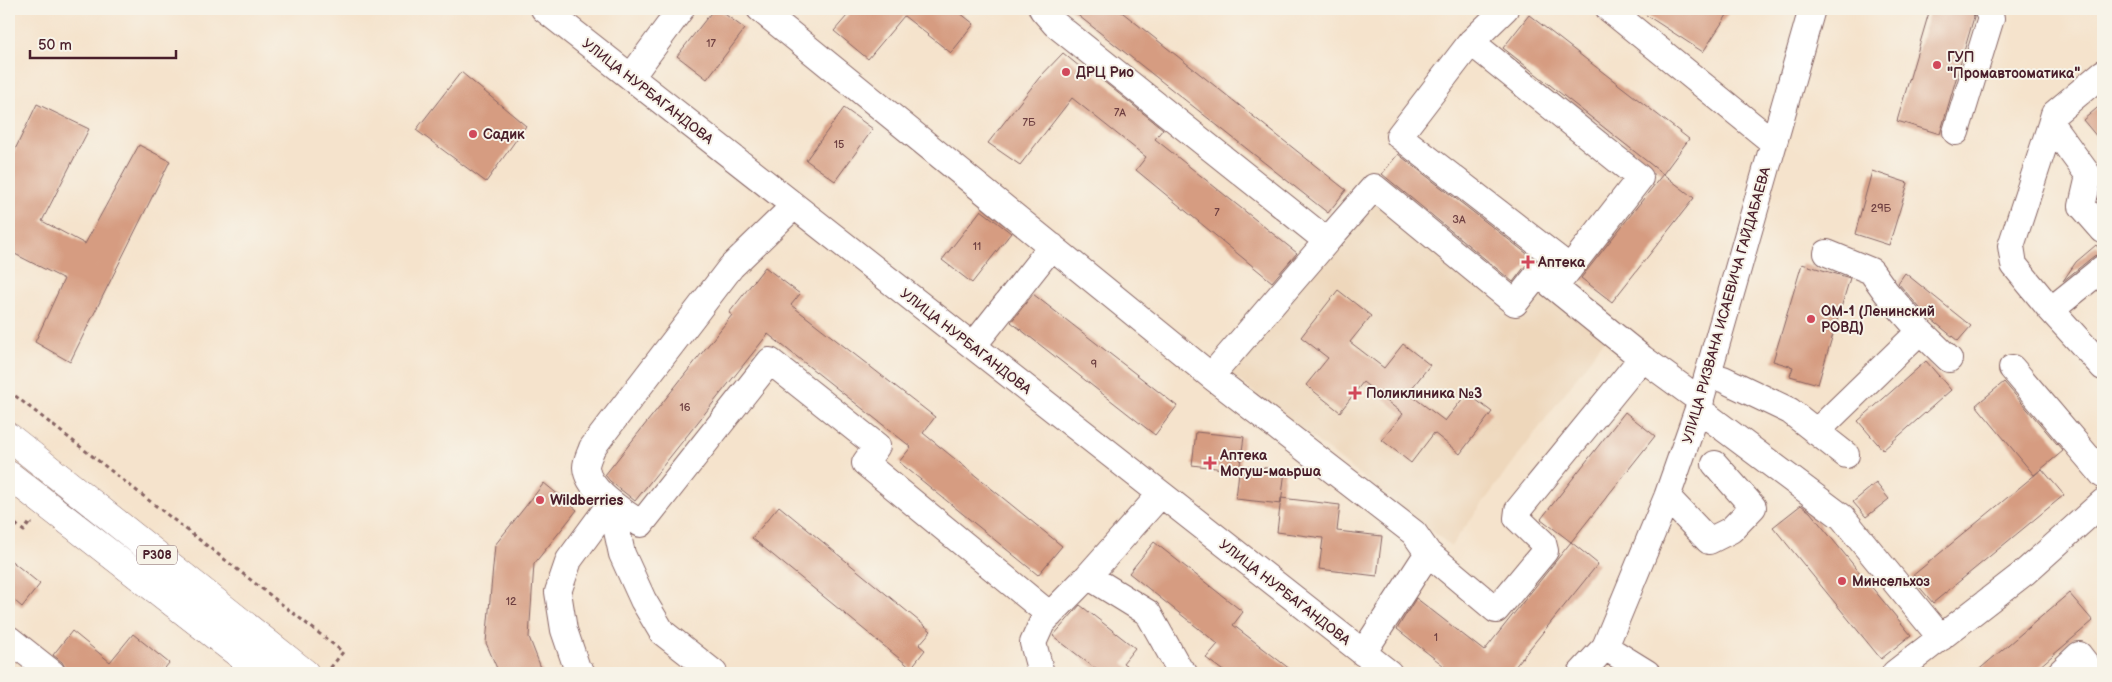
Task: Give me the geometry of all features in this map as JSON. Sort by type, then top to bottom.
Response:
[{"type":"main road","name":"P308","points":[[9,437],[305,673]]},
{"type":"main road","name":"P308","points":[[9,475],[263,673]]},
{"type":"street","name":"УЛИЦА НУРБАГАНДОВА","points":[[544,9],[1389,673]]},
{"type":"street","points":[[631,77],[681,9]]},
{"type":"street","points":[[760,9],[1211,376],[1414,533],[1428,553],[1496,610],[1545,551],[1543,543],[1516,518],[1518,510],[1642,358]]},
{"type":"street","points":[[1042,9],[1055,24],[1327,241]]},
{"type":"street","points":[[1504,9],[1471,42],[1398,136],[1563,277],[1642,358],[1842,517],[1940,638]]},
{"type":"street","points":[[1609,9],[1774,143]]},
{"type":"street","name":"УЛИЦА РИЗВАНА ИСАЕВИЧА ГАЙДАБАЕВА","points":[[1581,673],[1604,647],[1666,497],[1699,405],[1812,9]]},
{"type":"street","points":[[1956,132],[1991,18],[1987,9]]},
{"type":"street","points":[[1471,42],[1640,178],[1563,277]]},
{"type":"street","points":[[2103,73],[2054,114],[2011,246],[2014,265],[2051,310],[2103,367]]},
{"type":"street","points":[[2051,124],[2089,176],[2082,206],[2103,230]]},
{"type":"street","points":[[1211,376],[1374,187],[1515,304],[1538,274],[1563,277]]},
{"type":"street","points":[[794,206],[731,267],[592,448],[586,466],[590,481],[611,503],[642,524],[770,361],[877,446],[865,463],[1050,615]]},
{"type":"street","points":[[973,346],[1052,246]]},
{"type":"street","points":[[1828,253],[1871,270],[1886,292],[1920,332],[1949,359]]},
{"type":"street","points":[[2051,310],[2103,268]]},
{"type":"street","points":[[1816,432],[1920,332]]},
{"type":"street","points":[[2012,368],[2103,475]]},
{"type":"street","points":[[1708,376],[1723,379],[1790,411],[1846,455]]},
{"type":"street","points":[[1666,497],[1709,541],[1731,530],[1753,507],[1715,464]]},
{"type":"street","points":[[1041,673],[1033,643],[1042,623],[1088,576],[1161,494]]},
{"type":"street","points":[[1895,673],[2024,573],[2103,502]]},
{"type":"street","points":[[582,673],[578,671],[564,630],[558,592],[569,560],[611,503]]},
{"type":"street","points":[[611,503],[622,554],[643,600],[662,632],[714,673]]},
{"type":"street","points":[[1363,653],[1428,553]]},
{"type":"street","points":[[1088,576],[1148,613],[1180,670],[1184,673]]},
{"type":"street","points":[[9,639],[52,673]]},
{"type":"street","points":[[1604,647],[1647,673]]},
{"type":"street","points":[[2060,673],[2079,655],[2093,673]]},
{"type":"path","points":[[9,391],[343,652],[326,673]]},
{"type":"shaded area","points":[[1374,198],[1515,312],[1537,285],[1605,339],[1451,546],[1232,375],[1233,363]]},
{"type":"building","points":[[714,9],[718,9],[745,29],[707,79],[677,56]]},
{"type":"building","points":[[853,9],[955,9],[974,24],[951,53],[904,16],[868,59],[834,31]]},
{"type":"building","points":[[1070,9],[1118,9],[1346,190],[1328,213]]},
{"type":"building","points":[[1637,9],[1731,9],[1703,52]]},
{"type":"building","name":"ГУП \"Промавтооматика\"","points":[[1930,9],[1972,9],[1974,17],[1940,134],[1897,121]]},
{"type":"building","points":[[1529,15],[1689,139],[1663,174],[1503,48]]},
{"type":"building","points":[[1063,53],[1091,76],[1093,73],[1163,129],[1155,139],[1297,253],[1272,282],[1136,170],[1146,157],[1072,98],[1020,165],[988,143],[1039,78]]},
{"type":"building","points":[[461,72],[526,126],[486,182],[416,130]]},
{"type":"building","points":[[2103,103],[2103,144],[2083,120]]},
{"type":"building","points":[[37,104],[89,129],[42,221],[85,244],[139,145],[170,161],[70,362],[35,342],[64,279],[9,251],[9,162]]},
{"type":"building","points":[[844,108],[873,129],[835,181],[806,160]]},
{"type":"building","points":[[1398,154],[1535,260],[1526,265],[1513,282],[1382,174]]},
{"type":"building","points":[[1872,171],[1908,183],[1889,245],[1855,234]]},
{"type":"building","points":[[1663,174],[1694,198],[1612,302],[1581,278]]},
{"type":"building","points":[[981,210],[1011,233],[972,283],[942,260]]},
{"type":"building","points":[[2096,245],[2103,253],[2094,256],[2063,281],[2076,262]]},
{"type":"building","name":"ОМ-1 (Ленинский РОВД)","points":[[1802,264],[1850,278],[1818,384],[1790,376],[1793,367],[1773,361]]},
{"type":"building","points":[[765,267],[800,294],[791,305],[935,417],[923,433],[1062,546],[1038,575],[899,462],[911,447],[768,334],[635,501],[610,481],[605,475],[732,315],[729,313]]},
{"type":"building","points":[[1905,273],[1971,326],[1958,341],[1926,315],[1898,283]]},
{"type":"building","points":[[1338,290],[1371,316],[1350,342],[1384,368],[1403,344],[1430,365],[1408,393],[1445,421],[1467,393],[1492,412],[1460,454],[1434,433],[1411,463],[1382,440],[1403,414],[1363,382],[1340,412],[1306,385],[1328,358],[1301,337]]},
{"type":"building","points":[[1033,294],[1177,406],[1155,435],[1011,322]]},
{"type":"building","points":[[1926,361],[1951,390],[1883,450],[1858,421]]},
{"type":"building","points":[[2004,382],[2063,451],[2034,475],[1976,405]]},
{"type":"building","points":[[1625,412],[1655,436],[1571,542],[1541,519]]},
{"type":"building","points":[[1196,432],[1244,437],[1240,465],[1285,470],[1281,504],[1236,499],[1239,471],[1192,465]]},
{"type":"building","points":[[2042,469],[2064,495],[1933,603],[1911,577]]},
{"type":"building","points":[[544,483],[577,510],[534,564],[529,637],[543,673],[499,673],[486,643],[495,545]]},
{"type":"building","points":[[1876,483],[1889,499],[1866,517],[1853,502]]},
{"type":"building","points":[[1281,498],[1340,505],[1337,531],[1382,536],[1377,576],[1319,569],[1323,538],[1277,532]]},
{"type":"building","name":"Минсельхоз","points":[[1801,505],[1810,512],[1911,635],[1881,659],[1773,527]]},
{"type":"building","points":[[779,506],[931,631],[919,645],[925,650],[911,668],[752,538]]},
{"type":"building","points":[[1154,542],[1243,612],[1233,625],[1295,673],[1226,673],[1206,658],[1218,644],[1129,573]]},
{"type":"building","points":[[1571,542],[1598,564],[1510,673],[1453,673],[1397,629],[1416,598],[1484,651]]},
{"type":"building","points":[[9,559],[40,584],[22,607],[9,596]]},
{"type":"building","points":[[2069,593],[2093,621],[2032,673],[1975,673]]},
{"type":"building","points":[[1080,605],[1135,648],[1123,663],[1137,673],[1101,673],[1053,636]]},
{"type":"building","points":[[72,631],[110,662],[133,634],[169,663],[161,673],[68,673],[62,662],[53,655]]},
{"type":"place","name":"ГУП \"Промавтооматика\"","points":[[1937,65]]},
{"type":"place","name":"ДРЦ Рио","points":[[1066,72]]},
{"type":"place","name":"Садик","points":[[473,134]]},
{"type":"place","name":"Аптека","points":[[1528,262]]},
{"type":"place","name":"ОМ-1 (Ленинский РОВД)","points":[[1811,319]]},
{"type":"place","name":"Поликлиника №3","points":[[1355,393]]},
{"type":"place","name":"Аптека Могуш-маьрша","points":[[1210,463]]},
{"type":"place","name":"Wildberries","points":[[540,500]]},
{"type":"place","name":"Минсельхоз","points":[[1842,581]]}]
